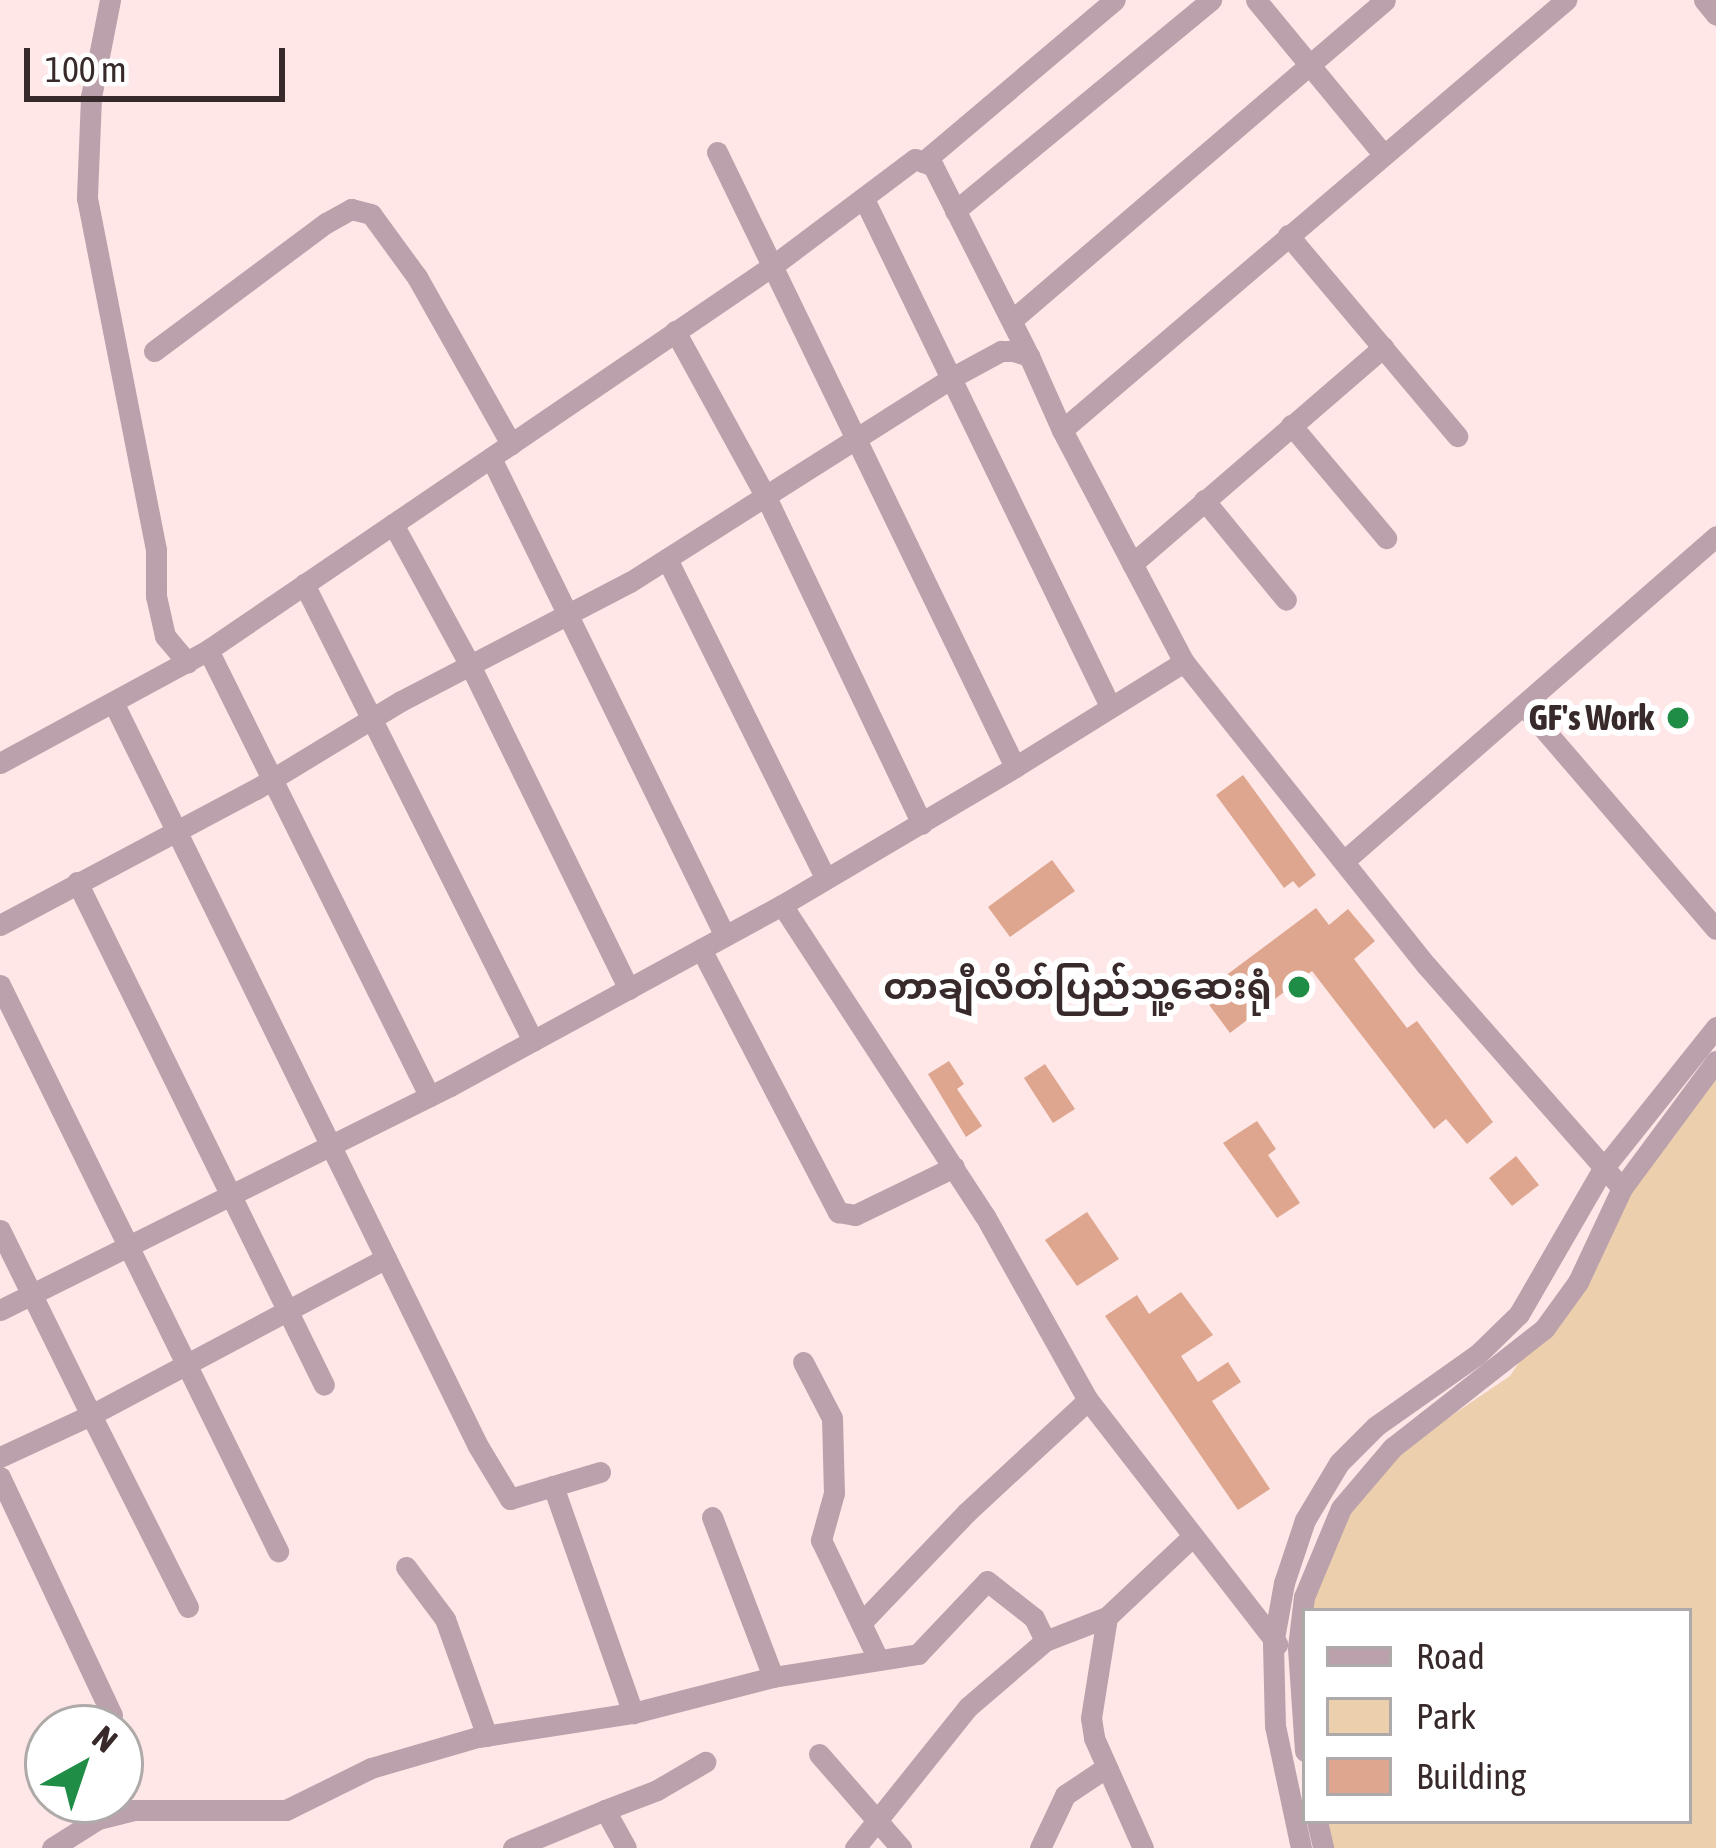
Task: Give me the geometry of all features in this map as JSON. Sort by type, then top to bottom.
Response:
[{"type":"street","points":[[110,0],[92,97],[87,198],[156,549],[156,596],[165,635],[188,663]]},
{"type":"street","points":[[923,162],[1115,0]]},
{"type":"street","points":[[956,211],[1211,0]]},
{"type":"street","points":[[1256,0],[1382,153]]},
{"type":"street","points":[[1012,320],[1385,0]]},
{"type":"street","points":[[1062,430],[1566,0]]},
{"type":"street","points":[[1704,0],[1716,15]]},
{"type":"street","points":[[716,152],[1015,767]]},
{"type":"street","points":[[0,763],[208,650],[771,267],[915,159],[932,166],[1012,320],[1062,430],[1184,662],[1344,861],[1622,1188]]},
{"type":"street","points":[[864,199],[1110,706]]},
{"type":"street","points":[[154,351],[326,223],[351,209],[371,214],[417,277],[511,444]]},
{"type":"street","points":[[1288,235],[1457,436]]},
{"type":"street","points":[[675,331],[766,497],[922,824]]},
{"type":"street","points":[[1132,564],[1383,347]]},
{"type":"street","points":[[0,925],[667,559],[1000,351],[1029,356]]},
{"type":"street","points":[[1291,425],[1386,538]]},
{"type":"street","points":[[491,458],[564,616],[724,936]]},
{"type":"street","points":[[1204,500],[1286,600]]},
{"type":"street","points":[[393,524],[470,665],[629,988]]},
{"type":"street","points":[[1344,861],[1716,536]]},
{"type":"street","points":[[667,559],[825,877]]},
{"type":"street","points":[[304,584],[533,1041]]},
{"type":"street","points":[[208,650],[276,777],[430,1096]]},
{"type":"street","points":[[0,1310],[533,1041],[922,824],[1184,662]]},
{"type":"street","points":[[114,704],[478,1446],[510,1499],[600,1472]]},
{"type":"street","points":[[1524,706],[1716,929]]},
{"type":"street","points":[[77,882],[324,1385]]},
{"type":"street","points":[[782,904],[954,1167],[1088,1400],[1273,1644],[1298,1647]]},
{"type":"street","points":[[701,949],[838,1212],[855,1215],[954,1167]]},
{"type":"street","points":[[0,985],[131,1243],[278,1551]]},
{"type":"street","points":[[1301,1848],[1275,1726],[1273,1644],[1284,1583],[1304,1520],[1339,1463],[1376,1426],[1478,1354],[1519,1314],[1602,1170],[1716,1027]]},
{"type":"street","points":[[1303,1608],[1341,1508],[1359,1480],[1544,1329],[1578,1282],[1622,1188],[1716,1061]]},
{"type":"street","points":[[0,1230],[188,1607]]},
{"type":"street","points":[[0,1457],[386,1258]]},
{"type":"street","points":[[803,1361],[832,1418],[833,1492],[821,1540],[877,1657]]},
{"type":"street","points":[[861,1623],[966,1513],[1088,1400]]},
{"type":"street","points":[[0,1478],[107,1704]]},
{"type":"street","points":[[553,1486],[633,1713]]},
{"type":"street","points":[[712,1517],[773,1677]]},
{"type":"street","points":[[855,1848],[968,1707],[1045,1641],[1107,1617],[1193,1536]]},
{"type":"street","points":[[406,1567],[445,1619],[487,1736]]},
{"type":"street","points":[[52,1848],[98,1819],[133,1810],[286,1810],[371,1768],[487,1736],[633,1713],[773,1677],[877,1657],[918,1654],[991,1580],[1034,1618],[1045,1641]]},
{"type":"street","points":[[1302,1614],[1298,1647],[1302,1706]]},
{"type":"street","points":[[1107,1617],[1090,1718],[1143,1848]]},
{"type":"street","points":[[819,1754],[901,1848]]},
{"type":"street","points":[[513,1848],[680,1779],[705,1762]]},
{"type":"street","points":[[1040,1848],[1065,1795],[1107,1767]]},
{"type":"street","points":[[604,1810],[626,1848]]},
{"type":"green space","points":[[1716,1067],[1716,1848],[1323,1848],[1318,1824],[1692,1824],[1692,1608],[1306,1608],[1329,1525],[1374,1468],[1510,1376],[1564,1295],[1608,1214]]},
{"type":"building","points":[[1243,775],[1316,875],[1299,888],[1293,881],[1284,888],[1216,795]]},
{"type":"building","points":[[1052,860],[1075,891],[1010,937],[988,907]]},
{"type":"building","points":[[1316,908],[1329,925],[1348,909],[1375,941],[1354,959],[1407,1028],[1417,1021],[1493,1122],[1467,1144],[1446,1119],[1434,1129],[1312,971],[1230,1033],[1201,994]]},
{"type":"building","points":[[949,1061],[964,1084],[957,1089],[982,1126],[966,1137],[928,1074]]},
{"type":"building","points":[[1045,1064],[1075,1109],[1053,1123],[1024,1078]]},
{"type":"building","points":[[1257,1121],[1276,1149],[1268,1155],[1300,1203],[1277,1218],[1223,1143]]},
{"type":"building","points":[[1516,1156],[1539,1185],[1512,1206],[1489,1178]]},
{"type":"building","points":[[1087,1212],[1119,1259],[1077,1286],[1045,1240]]},
{"type":"building","points":[[1181,1292],[1213,1335],[1181,1356],[1198,1382],[1228,1362],[1241,1382],[1212,1401],[1270,1489],[1238,1510],[1105,1316],[1137,1295],[1149,1314]]},
{"type":"place","name":"GF's Work","points":[[1678,718]]},
{"type":"place","name":"တာချီလိတ်ပြည်သူ့ဆေးရုံ","points":[[1299,987]]}]
